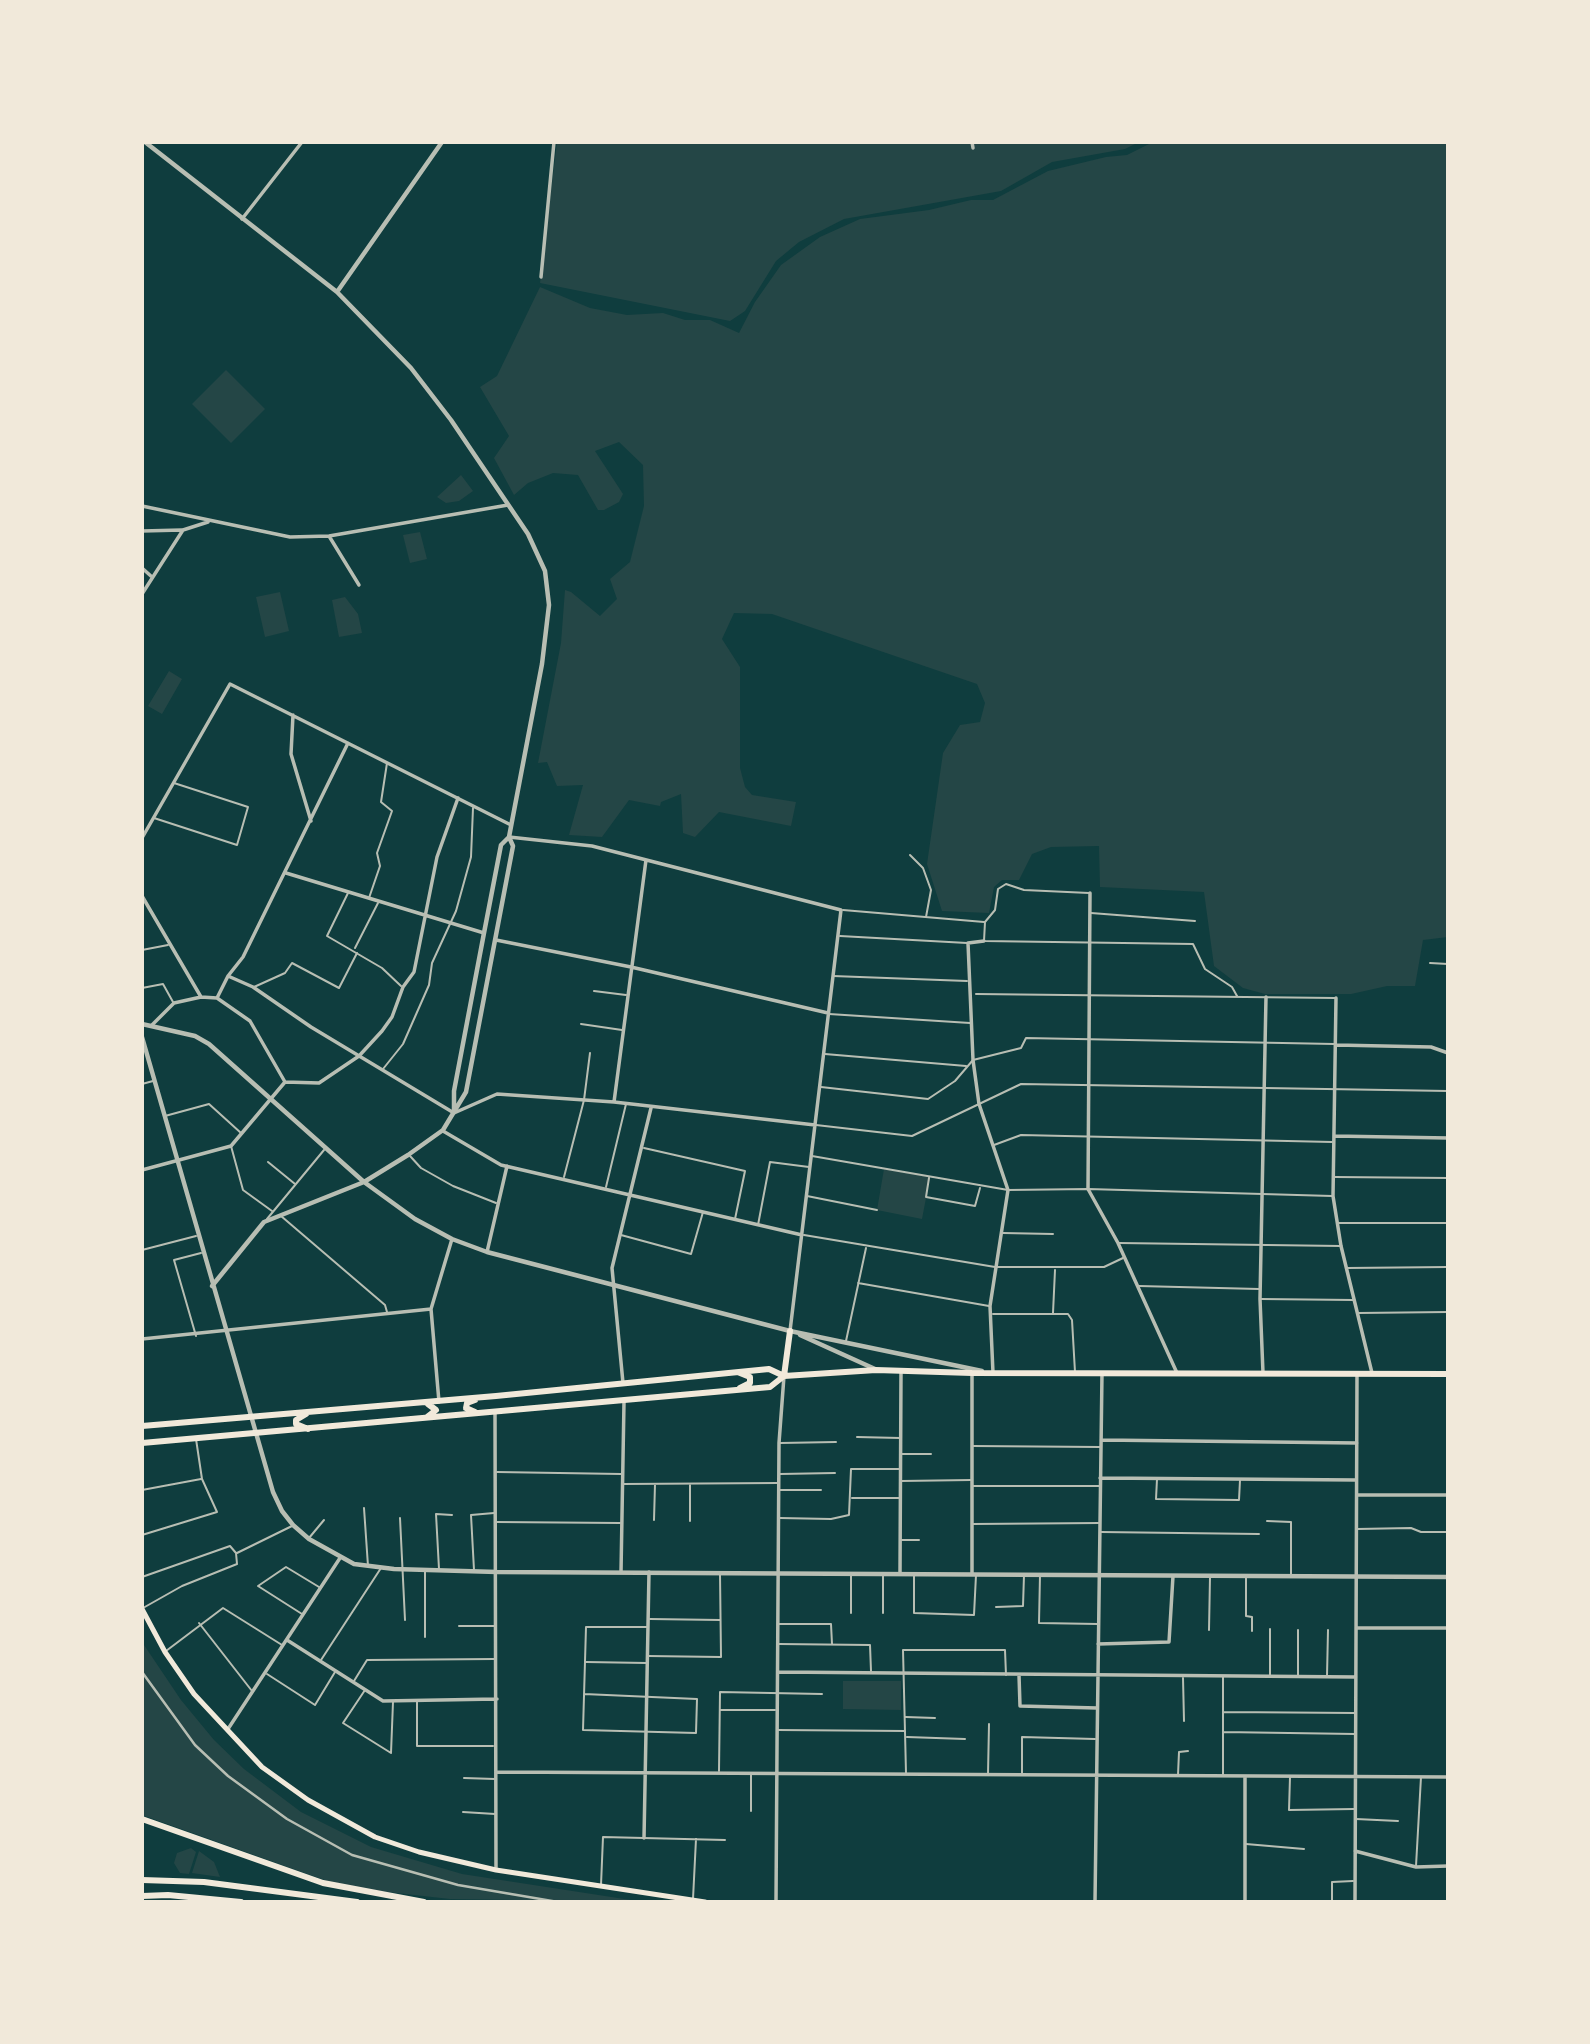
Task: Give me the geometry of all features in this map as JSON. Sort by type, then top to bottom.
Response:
[{"type":"main road","points":[[142,1443],[770,1387],[784,1376],[790,1331]]},
{"type":"main road","points":[[142,1426],[439,1402],[768,1369],[784,1376],[876,1370],[972,1373],[1448,1374]]},
{"type":"main road","points":[[738,1372],[750,1377],[750,1383],[739,1389]]},
{"type":"main road","points":[[480,1398],[467,1403],[466,1408],[481,1414]]},
{"type":"main road","points":[[421,1403],[435,1406],[436,1410],[435,1414],[422,1419]]},
{"type":"main road","points":[[308,1413],[296,1420],[296,1424],[309,1429]]},
{"type":"main road","points":[[142,1609],[165,1652],[194,1694],[226,1732],[262,1767],[308,1800],[375,1836],[419,1852],[496,1870],[705,1902]]},
{"type":"main road","points":[[142,1819],[323,1884],[424,1902]]},
{"type":"main road","points":[[142,1880],[204,1882],[357,1902]]},
{"type":"main road","points":[[142,1896],[168,1895],[241,1902]]},
{"type":"street","points":[[145,142],[337,292],[411,368],[451,420],[540,557],[549,605],[542,664],[509,837],[513,846],[466,1092],[443,1130],[408,1155],[364,1182],[264,1222],[211,1287]]},
{"type":"street","points":[[242,219],[302,142]]},
{"type":"street","points":[[337,292],[442,142]]},
{"type":"street","points":[[541,277],[554,142]]},
{"type":"street","points":[[972,142],[973,148]]},
{"type":"street","points":[[142,506],[290,537],[329,536],[508,505]]},
{"type":"street","points":[[142,531],[183,530],[210,522]]},
{"type":"street","points":[[142,594],[183,530]]},
{"type":"street","points":[[329,536],[359,585]]},
{"type":"street","points":[[142,568],[152,577]]},
{"type":"street","points":[[142,838],[230,684],[511,825]]},
{"type":"street","points":[[293,715],[291,754],[311,821]]},
{"type":"street","points":[[218,998],[228,976],[243,957],[286,873],[348,743]]},
{"type":"street","points":[[285,1082],[319,1083],[359,1056],[392,1017],[403,988],[414,972],[437,857],[458,798]]},
{"type":"street","points":[[509,837],[592,846],[841,910],[790,1331]]},
{"type":"street","points":[[454,1113],[454,1091],[501,845],[509,837]]},
{"type":"street","points":[[614,1102],[646,860]]},
{"type":"street","points":[[286,873],[484,933]]},
{"type":"street","points":[[1090,893],[1086,1138],[1088,1189],[1118,1243],[1177,1373]]},
{"type":"street","points":[[142,896],[168,945],[201,997]]},
{"type":"street","points":[[494,940],[631,967],[828,1013]]},
{"type":"street","points":[[142,1024],[195,1035],[209,1044],[364,1182],[415,1219],[452,1239],[487,1252],[790,1331],[993,1373],[990,1306],[1008,1190],[979,1104],[973,1060],[968,943],[984,941]]},
{"type":"street","points":[[228,976],[253,987],[359,1056],[454,1113]]},
{"type":"street","points":[[151,1026],[174,1003],[201,997],[218,998],[250,1021],[285,1082]]},
{"type":"street","points":[[1263,1373],[1260,1299],[1266,997]]},
{"type":"street","points":[[1336,998],[1333,1196],[1340,1246],[1372,1373]]},
{"type":"street","points":[[142,1037],[211,1287],[273,1492],[282,1511],[293,1525],[309,1539],[340,1558],[368,1567],[497,1572],[1448,1577]]},
{"type":"street","points":[[1335,1044],[1431,1047],[1448,1053]]},
{"type":"street","points":[[142,1170],[231,1146],[285,1082]]},
{"type":"street","points":[[454,1113],[497,1094],[614,1102],[815,1125]]},
{"type":"street","points":[[623,1382],[612,1268],[651,1108]]},
{"type":"street","points":[[443,1130],[507,1166],[802,1235]]},
{"type":"street","points":[[1334,1139],[1448,1138]]},
{"type":"street","points":[[487,1252],[507,1166]]},
{"type":"street","points":[[439,1402],[431,1309],[452,1239]]},
{"type":"street","points":[[142,1339],[195,1336],[431,1309]]},
{"type":"street","points":[[790,1331],[876,1370]]},
{"type":"street","points":[[900,1573],[901,1370]]},
{"type":"street","points":[[972,1373],[971,1524],[974,1573]]},
{"type":"street","points":[[1095,1902],[1102,1373]]},
{"type":"street","points":[[1355,1902],[1357,1373]]},
{"type":"street","points":[[776,1902],[779,1443],[784,1376]]},
{"type":"street","points":[[621,1572],[624,1399]]},
{"type":"street","points":[[495,1412],[496,1870]]},
{"type":"street","points":[[1101,1440],[1357,1443]]},
{"type":"street","points":[[1100,1478],[1356,1480]]},
{"type":"street","points":[[1357,1495],[1448,1495]]},
{"type":"street","points":[[226,1732],[340,1558]]},
{"type":"street","points":[[644,1838],[649,1572]]},
{"type":"street","points":[[1098,1644],[1169,1642],[1173,1576]]},
{"type":"street","points":[[1356,1628],[1448,1628]]},
{"type":"street","points":[[286,1640],[383,1701],[496,1699]]},
{"type":"street","points":[[142,1672],[195,1745],[228,1776],[287,1819],[352,1855],[458,1885],[558,1902]]},
{"type":"street","points":[[778,1672],[1356,1678]]},
{"type":"street","points":[[1019,1675],[1020,1706],[1097,1708]]},
{"type":"street","points":[[496,1772],[1448,1777]]},
{"type":"street","points":[[1245,1776],[1245,1902]]},
{"type":"street","points":[[1355,1851],[1416,1867],[1448,1866]]},
{"type":"lane","points":[[369,899],[380,866],[377,853],[392,811],[381,802],[387,763]]},
{"type":"lane","points":[[153,818],[237,845],[248,807],[173,783]]},
{"type":"lane","points":[[383,1070],[403,1044],[429,985],[432,963],[449,921],[456,911],[471,857],[473,806]]},
{"type":"lane","points":[[910,855],[923,868],[931,890],[926,918]]},
{"type":"lane","points":[[1090,893],[1024,890],[1006,884],[998,889],[995,910],[985,922],[984,941],[1193,944],[1205,969],[1233,987],[1238,997]]},
{"type":"lane","points":[[348,892],[327,936],[354,949],[382,968],[403,988]]},
{"type":"lane","points":[[354,949],[379,902]]},
{"type":"lane","points":[[841,910],[985,922]]},
{"type":"lane","points":[[1090,913],[1195,921]]},
{"type":"lane","points":[[838,936],[968,943]]},
{"type":"lane","points":[[142,950],[168,945]]},
{"type":"lane","points":[[253,987],[285,973],[292,963],[339,988],[358,953]]},
{"type":"lane","points":[[1430,962],[1448,964]]},
{"type":"lane","points":[[833,976],[968,981]]},
{"type":"lane","points":[[142,988],[163,984],[174,1003]]},
{"type":"lane","points":[[594,991],[627,995]]},
{"type":"lane","points":[[976,994],[1088,993],[1336,998]]},
{"type":"lane","points":[[828,1013],[970,1023]]},
{"type":"lane","points":[[581,1024],[623,1030]]},
{"type":"lane","points":[[820,1087],[928,1099],[956,1081],[973,1060],[1021,1048],[1026,1038],[1335,1044]]},
{"type":"lane","points":[[564,1178],[584,1100],[590,1053]]},
{"type":"lane","points":[[823,1054],[967,1067]]},
{"type":"lane","points":[[142,1084],[154,1081]]},
{"type":"lane","points":[[815,1125],[912,1136],[1021,1084],[1448,1091]]},
{"type":"lane","points":[[164,1117],[209,1104],[242,1134]]},
{"type":"lane","points":[[605,1188],[626,1104]]},
{"type":"lane","points":[[993,1146],[1021,1135],[1263,1141],[1334,1139]]},
{"type":"lane","points":[[231,1146],[243,1190],[273,1212]]},
{"type":"lane","points":[[642,1147],[745,1171],[735,1220]]},
{"type":"lane","points":[[264,1222],[327,1148]]},
{"type":"lane","points":[[408,1155],[421,1168],[497,1203]]},
{"type":"lane","points":[[811,1156],[1008,1190],[1088,1189],[1333,1196]]},
{"type":"lane","points":[[268,1162],[296,1185]]},
{"type":"lane","points":[[758,1226],[769,1162],[810,1167]]},
{"type":"lane","points":[[930,1177],[926,1197],[975,1206],[980,1186]]},
{"type":"lane","points":[[1334,1177],[1448,1178]]},
{"type":"lane","points":[[806,1196],[877,1210]]},
{"type":"lane","points":[[621,1236],[691,1254],[703,1211]]},
{"type":"lane","points":[[281,1216],[386,1305],[387,1313]]},
{"type":"lane","points":[[1337,1223],[1446,1223]]},
{"type":"lane","points":[[1003,1233],[1054,1234]]},
{"type":"lane","points":[[802,1235],[995,1267],[1104,1267],[1124,1258]]},
{"type":"lane","points":[[142,1250],[197,1236]]},
{"type":"lane","points":[[1118,1243],[1340,1246]]},
{"type":"lane","points":[[846,1342],[866,1247]]},
{"type":"lane","points":[[195,1336],[173,1260],[202,1252]]},
{"type":"lane","points":[[1346,1268],[1448,1267]]},
{"type":"lane","points":[[1053,1314],[1055,1269]]},
{"type":"lane","points":[[859,1283],[990,1306]]},
{"type":"lane","points":[[1138,1286],[1261,1290]]},
{"type":"lane","points":[[1260,1299],[1353,1300]]},
{"type":"lane","points":[[1357,1313],[1448,1311]]},
{"type":"lane","points":[[991,1314],[1068,1314],[1072,1320],[1074,1373]]},
{"type":"lane","points":[[857,1437],[901,1438]]},
{"type":"lane","points":[[142,1535],[217,1513],[202,1479],[196,1438]]},
{"type":"lane","points":[[779,1443],[836,1442]]},
{"type":"lane","points":[[972,1446],[1101,1447]]},
{"type":"lane","points":[[901,1454],[931,1454]]},
{"type":"lane","points":[[779,1518],[831,1519],[849,1515],[851,1469],[900,1469]]},
{"type":"lane","points":[[497,1472],[622,1474]]},
{"type":"lane","points":[[779,1474],[835,1473]]},
{"type":"lane","points":[[142,1490],[202,1479]]},
{"type":"lane","points":[[1157,1479],[1156,1499],[1240,1500],[1240,1479]]},
{"type":"lane","points":[[900,1481],[971,1480]]},
{"type":"lane","points":[[654,1521],[655,1483]]},
{"type":"lane","points":[[690,1483],[690,1521]]},
{"type":"lane","points":[[622,1484],[779,1483]]},
{"type":"lane","points":[[971,1486],[1100,1486]]},
{"type":"lane","points":[[779,1490],[821,1490]]},
{"type":"lane","points":[[851,1498],[900,1498]]},
{"type":"lane","points":[[364,1508],[368,1567]]},
{"type":"lane","points":[[474,1571],[471,1515],[496,1513]]},
{"type":"lane","points":[[439,1570],[436,1514],[452,1515]]},
{"type":"lane","points":[[400,1518],[405,1620]]},
{"type":"lane","points":[[309,1539],[324,1520]]},
{"type":"lane","points":[[1267,1521],[1291,1522],[1291,1576]]},
{"type":"lane","points":[[496,1522],[621,1523]]},
{"type":"lane","points":[[971,1524],[1100,1523]]},
{"type":"lane","points":[[236,1553],[293,1525]]},
{"type":"lane","points":[[1356,1529],[1411,1528],[1421,1532],[1448,1532]]},
{"type":"lane","points":[[1100,1532],[1259,1534]]},
{"type":"lane","points":[[900,1540],[919,1540]]},
{"type":"lane","points":[[142,1577],[230,1546],[236,1553],[237,1564],[181,1586],[142,1609]]},
{"type":"lane","points":[[303,1615],[258,1586],[286,1567],[320,1588]]},
{"type":"lane","points":[[321,1661],[381,1568]]},
{"type":"lane","points":[[425,1570],[425,1637]]},
{"type":"lane","points":[[648,1656],[721,1657],[720,1573]]},
{"type":"lane","points":[[851,1573],[851,1613]]},
{"type":"lane","points":[[883,1573],[883,1612]]},
{"type":"lane","points":[[914,1573],[914,1613],[974,1615],[974,1573]]},
{"type":"lane","points":[[996,1607],[1023,1606],[1024,1574]]},
{"type":"lane","points":[[1040,1574],[1039,1623],[1098,1624]]},
{"type":"lane","points":[[1209,1630],[1210,1576]]},
{"type":"lane","points":[[1246,1576],[1246,1616],[1252,1617],[1252,1631]]},
{"type":"lane","points":[[165,1652],[199,1623],[223,1608],[282,1646]]},
{"type":"lane","points":[[649,1619],[720,1620]]},
{"type":"lane","points":[[199,1623],[253,1692]]},
{"type":"lane","points":[[778,1624],[831,1624],[832,1644]]},
{"type":"lane","points":[[459,1626],[497,1626]]},
{"type":"lane","points":[[584,1694],[697,1699],[696,1733],[583,1730],[584,1694],[586,1627],[648,1627]]},
{"type":"lane","points":[[1270,1629],[1270,1677]]},
{"type":"lane","points":[[1298,1630],[1298,1677]]},
{"type":"lane","points":[[1327,1677],[1328,1630]]},
{"type":"lane","points":[[778,1644],[870,1645],[871,1674]]},
{"type":"lane","points":[[906,1774],[903,1650],[1005,1650],[1006,1675]]},
{"type":"lane","points":[[353,1682],[367,1660],[497,1659]]},
{"type":"lane","points":[[585,1662],[648,1663]]},
{"type":"lane","points":[[265,1673],[315,1705],[336,1671]]},
{"type":"lane","points":[[1223,1677],[1223,1776]]},
{"type":"lane","points":[[1183,1678],[1184,1721]]},
{"type":"lane","points":[[365,1689],[343,1723],[391,1753],[393,1700]]},
{"type":"lane","points":[[719,1773],[720,1692],[822,1694]]},
{"type":"lane","points":[[418,1700],[417,1746],[496,1746]]},
{"type":"lane","points":[[720,1710],[777,1710]]},
{"type":"lane","points":[[1223,1712],[1356,1713]]},
{"type":"lane","points":[[905,1717],[935,1718]]},
{"type":"lane","points":[[988,1775],[989,1724]]},
{"type":"lane","points":[[777,1730],[905,1731]]},
{"type":"lane","points":[[1223,1732],[1356,1734]]},
{"type":"lane","points":[[905,1737],[965,1739]]},
{"type":"lane","points":[[1022,1775],[1022,1737],[1097,1739]]},
{"type":"lane","points":[[1178,1776],[1179,1752],[1188,1751]]},
{"type":"lane","points":[[751,1773],[751,1811]]},
{"type":"lane","points":[[1290,1776],[1289,1810],[1355,1809]]},
{"type":"lane","points":[[1416,1867],[1421,1777]]},
{"type":"lane","points":[[464,1778],[496,1779]]},
{"type":"lane","points":[[463,1812],[496,1814]]},
{"type":"lane","points":[[1355,1819],[1398,1821]]},
{"type":"lane","points":[[601,1886],[603,1837],[725,1840]]},
{"type":"lane","points":[[692,1900],[696,1839]]},
{"type":"lane","points":[[1245,1844],[1304,1849]]},
{"type":"lane","points":[[1332,1902],[1332,1882],[1355,1881]]},
{"type":"shaded area","points":[[557,142],[1139,142],[1125,149],[1052,162],[1001,191],[844,219],[799,242],[776,261],[745,311],[730,321],[540,283]]},
{"type":"shaded area","points":[[1153,142],[1448,142],[1448,937],[1423,940],[1415,986],[1387,986],[1351,994],[1265,994],[1243,988],[1214,966],[1204,892],[1100,887],[1099,846],[1051,847],[1032,854],[1019,880],[1002,880],[994,887],[989,913],[942,911],[927,864],[943,753],[960,725],[980,722],[985,703],[977,684],[772,614],[734,613],[722,639],[740,667],[740,768],[745,787],[752,795],[796,802],[791,826],[719,812],[695,837],[683,833],[681,794],[661,802],[660,806],[629,800],[602,837],[569,835],[583,785],[557,786],[547,762],[538,763],[561,643],[565,590],[600,616],[617,599],[610,579],[630,562],[644,506],[643,465],[619,442],[595,451],[623,494],[619,502],[604,510],[598,510],[578,475],[553,473],[528,483],[514,495],[494,458],[509,436],[480,387],[497,376],[540,287],[590,308],[627,315],[663,313],[685,320],[710,320],[739,333],[755,302],[781,265],[820,237],[860,219],[929,210],[971,200],[993,200],[1048,171],[1106,157],[1127,155]]},
{"type":"shaded area","points":[[226,370],[265,409],[231,443],[192,404]]},
{"type":"shaded area","points":[[461,475],[473,491],[459,501],[446,503],[437,497]]},
{"type":"shaded area","points":[[420,532],[427,559],[410,563],[403,535]]},
{"type":"shaded area","points":[[280,592],[289,631],[265,637],[256,597]]},
{"type":"shaded area","points":[[345,597],[358,614],[362,633],[339,637],[332,600]]},
{"type":"shaded area","points":[[169,671],[182,679],[162,714],[148,706]]},
{"type":"shaded area","points":[[884,1169],[930,1177],[922,1219],[877,1210]]},
{"type":"shaded area","points":[[142,1642],[181,1700],[214,1740],[244,1769],[301,1812],[371,1847],[462,1874],[644,1902],[450,1899],[361,1889],[330,1882],[142,1815]]},
{"type":"shaded area","points":[[843,1681],[901,1681],[901,1710],[843,1709]]},
{"type":"shaded area","points":[[191,1848],[196,1852],[189,1874],[180,1873],[174,1863],[177,1853]]},
{"type":"shaded area","points":[[199,1851],[214,1862],[220,1877],[192,1873]]}]
